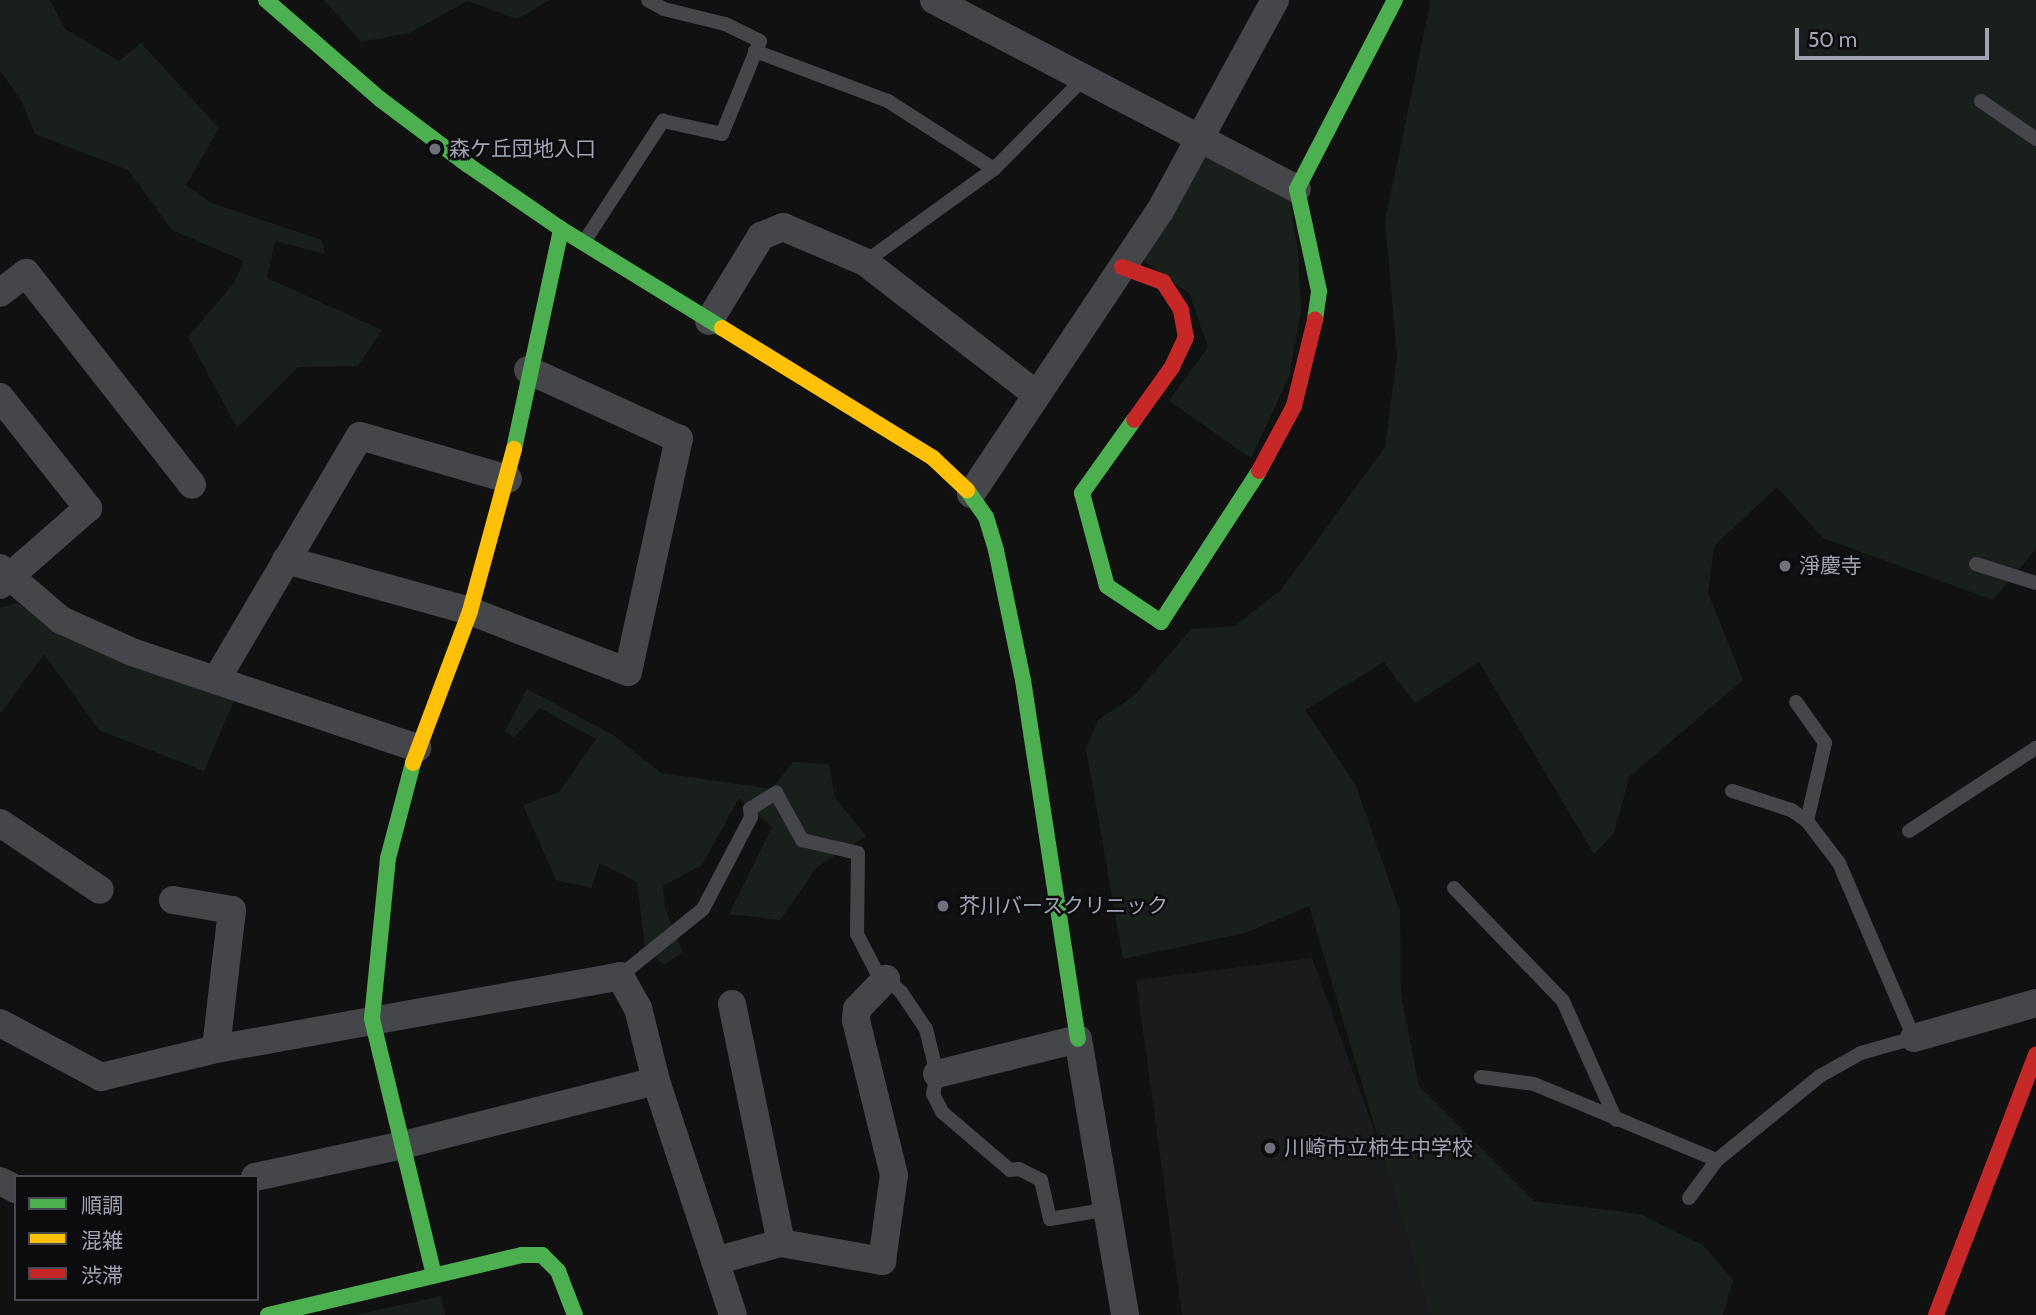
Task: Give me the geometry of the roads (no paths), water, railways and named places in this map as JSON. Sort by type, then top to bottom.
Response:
[{"type":"street","points":[[266,0],[380,99],[561,229],[933,458],[971,494],[986,517],[996,550],[1023,680],[1078,1039],[1110,1209],[1125,1315]]},
{"type":"street","points":[[934,0],[1086,76],[1297,189]]},
{"type":"street","points":[[971,494],[1122,267],[1202,137],[1275,0]]},
{"type":"street","points":[[1122,267],[1163,282],[1181,310],[1186,337],[1172,367],[1082,493],[1107,586],[1161,622],[1261,469],[1294,406],[1310,351],[1319,290],[1297,189],[1395,0]]},
{"type":"street","points":[[709,321],[761,236],[783,226],[865,262],[1037,395]]},
{"type":"street","points":[[435,1276],[372,1019],[387,858],[417,748],[470,611],[508,480],[528,370],[561,229]]},
{"type":"street","points":[[0,293],[26,274],[192,485]]},
{"type":"street","points":[[286,560],[470,611],[628,672],[679,439],[528,370]]},
{"type":"street","points":[[0,397],[89,508],[2,577],[61,620],[132,652],[417,748]]},
{"type":"street","points":[[216,680],[360,436],[508,480]]},
{"type":"street","points":[[0,823],[100,890]]},
{"type":"street","points":[[173,900],[232,910],[216,1049]]},
{"type":"street","points":[[0,1023],[102,1077],[216,1049],[620,976],[638,1008],[656,1081],[733,1315]]},
{"type":"street","points":[[715,1261],[781,1243],[882,1261],[894,1175],[856,1020],[857,1009],[886,979]]},
{"type":"street","points":[[1914,1038],[2036,1003]]},
{"type":"street","points":[[732,1004],[781,1243]]},
{"type":"street","points":[[937,1074],[1078,1039]]},
{"type":"street","points":[[1936,1315],[2036,1055]]},
{"type":"street","points":[[259,1176],[403,1145],[656,1081]]},
{"type":"street","points":[[268,1315],[522,1255],[542,1255],[558,1271],[575,1315]]},
{"type":"lane","points":[[583,243],[663,121],[722,134],[760,41],[725,24],[664,9],[648,0]]},
{"type":"lane","points":[[755,51],[888,101],[994,169]]},
{"type":"lane","points":[[865,262],[994,169],[1086,76]]},
{"type":"lane","points":[[1981,101],[2036,139]]},
{"type":"lane","points":[[1976,564],[2036,583]]},
{"type":"lane","points":[[1796,702],[1825,743],[1807,821]]},
{"type":"lane","points":[[1909,831],[2036,748]]},
{"type":"lane","points":[[1689,1198],[1717,1160],[1820,1076],[1861,1053],[1914,1038],[1839,863],[1807,821],[1791,810],[1732,791]]},
{"type":"lane","points":[[620,976],[703,909],[751,817],[750,809],[776,793],[802,841],[858,853],[856,934],[886,979],[901,992],[926,1029],[937,1074],[933,1094],[942,1112],[1010,1170],[1019,1169],[1041,1180],[1050,1219],[1110,1209]]},
{"type":"lane","points":[[1454,888],[1563,1001],[1616,1120]]},
{"type":"lane","points":[[1481,1077],[1534,1084],[1717,1160]]},
{"type":"place","name":"森ケ丘団地入口","points":[[435,149]]},
{"type":"place","name":"淨慶寺","points":[[1785,566]]},
{"type":"place","name":"芥川バースクリニック","points":[[943,906]]},
{"type":"place","name":"川崎市立柿生中学校","points":[[1270,1148]]}]
